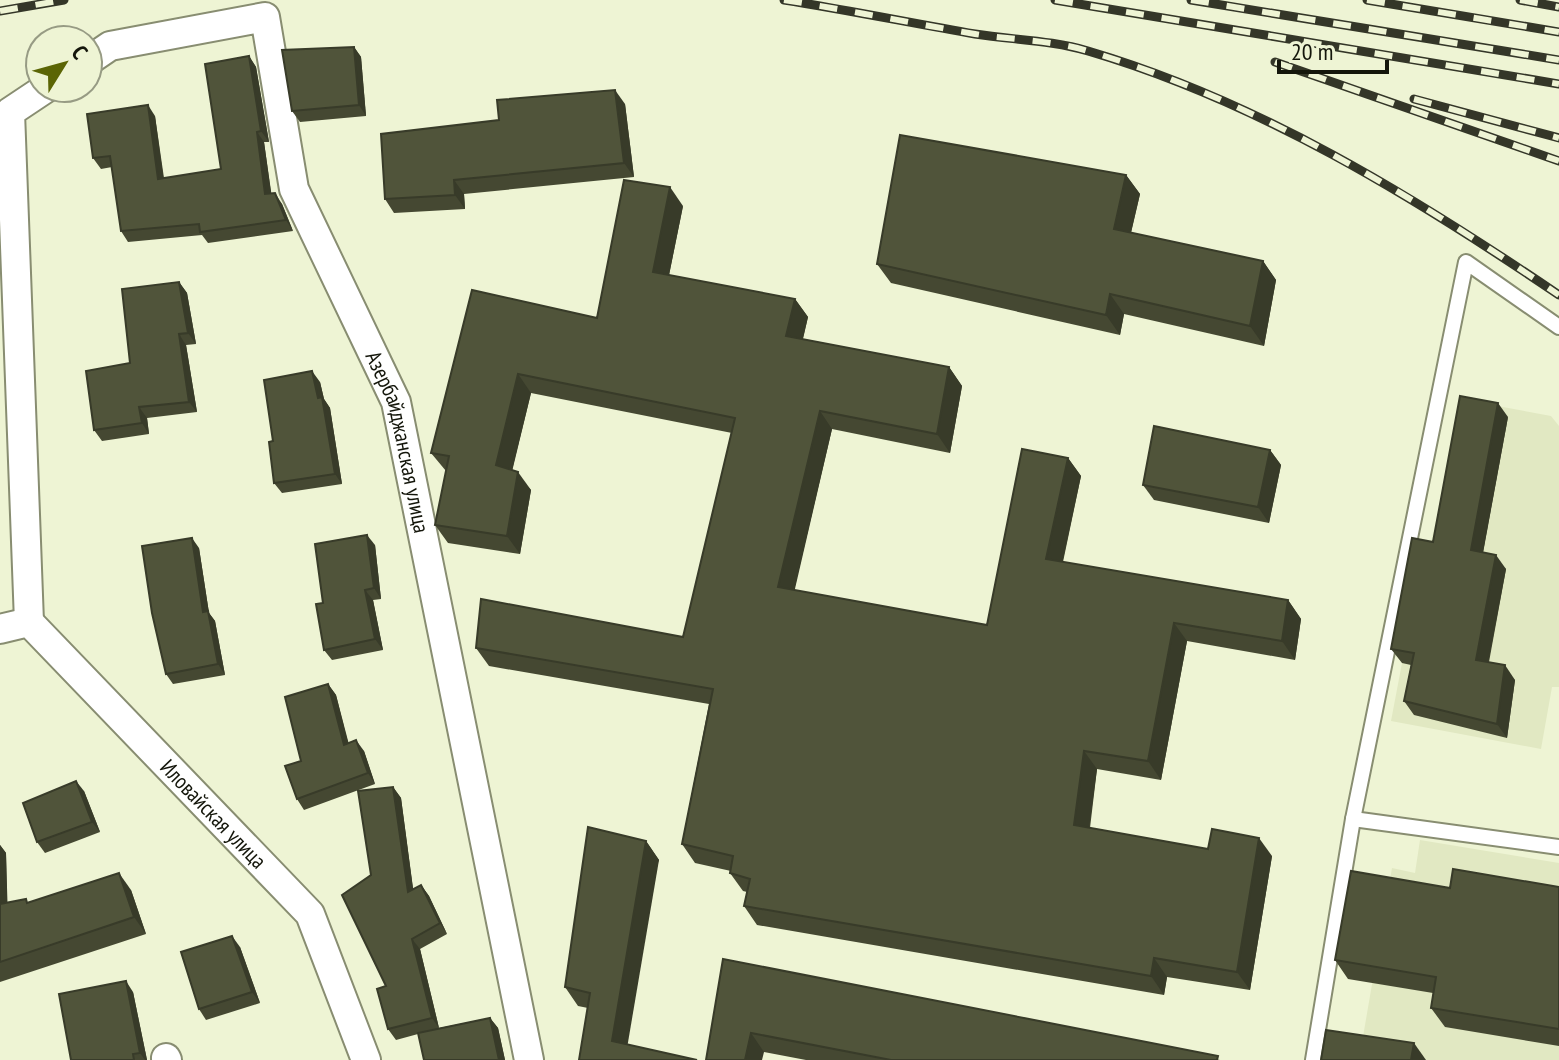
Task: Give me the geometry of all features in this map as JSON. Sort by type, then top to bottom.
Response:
[{"type":"street","name":"Азербайджанская улица","points":[[104,50],[110,46],[265,17],[294,189],[396,402],[529,1060]]},
{"type":"street","points":[[0,629],[29,622],[10,112],[24,103]]},
{"type":"street","name":"Иловайская улица","points":[[29,622],[310,914],[366,1060]]},
{"type":"lane","points":[[1313,1060],[1353,819],[1466,262],[1559,327]]},
{"type":"lane","points":[[1353,819],[1559,847]]},
{"type":"shaded area","points":[[1465,400],[1551,416],[1559,426],[1559,687],[1552,687],[1541,749],[1391,721]]},
{"type":"shaded area","points":[[1420,840],[1559,863],[1559,1060],[1359,1060],[1392,868],[1415,873]]},
{"type":"building","points":[[354,47],[359,105],[292,111],[282,50]]},
{"type":"building","points":[[249,56],[261,131],[257,132],[265,194],[275,193],[286,220],[200,232],[199,224],[121,231],[110,156],[93,158],[87,114],[148,105],[158,179],[221,169],[205,64]]},
{"type":"building","points":[[615,90],[624,163],[454,180],[455,195],[385,199],[381,134],[499,120],[497,100]]},
{"type":"building","points":[[900,135],[1126,175],[1114,229],[1263,261],[1250,326],[1110,294],[1106,315],[877,264]]},
{"type":"building","points":[[624,180],[670,187],[653,272],[795,299],[786,336],[949,367],[937,434],[820,411],[778,587],[987,625],[1022,449],[1068,458],[1046,559],[1288,600],[1282,641],[1174,623],[1148,761],[1084,751],[1074,825],[1208,849],[1212,829],[1259,838],[1237,972],[1154,958],[1151,976],[744,906],[750,879],[730,873],[733,856],[682,844],[713,689],[476,648],[481,599],[683,637],[735,418],[518,374],[496,465],[518,472],[507,536],[435,525],[449,456],[431,453],[472,290],[597,318]]},
{"type":"building","points":[[179,282],[188,333],[179,334],[189,402],[139,407],[142,423],[94,430],[86,371],[130,363],[122,289]]},
{"type":"building","points":[[312,371],[318,398],[322,397],[335,474],[274,483],[269,442],[273,441],[264,380]]},
{"type":"building","points":[[1460,396],[1498,403],[1471,550],[1496,555],[1476,660],[1505,665],[1497,724],[1404,701],[1414,653],[1391,649],[1412,538],[1433,542]]},
{"type":"building","points":[[1154,426],[1270,450],[1258,507],[1143,485]]},
{"type":"building","points":[[367,535],[374,588],[365,590],[375,639],[324,650],[316,604],[323,603],[315,544]]},
{"type":"building","points":[[192,538],[203,612],[208,611],[218,664],[166,674],[152,613],[142,546]]},
{"type":"building","points":[[328,684],[344,745],[356,740],[368,773],[297,799],[285,766],[301,761],[285,697]]},
{"type":"building","points":[[76,781],[92,822],[37,842],[23,803]]},
{"type":"building","points":[[393,787],[408,892],[421,885],[440,923],[412,939],[432,1018],[388,1029],[377,989],[386,986],[342,895],[371,875],[358,791]]},
{"type":"building","points":[[588,827],[646,841],[612,1041],[697,1060],[579,1060],[590,993],[565,987]]},
{"type":"building","points":[[1453,869],[1559,887],[1559,1029],[1431,1008],[1436,977],[1335,960],[1351,871],[1450,888]]},
{"type":"building","points":[[119,873],[134,917],[0,962],[0,904],[26,899],[27,903]]},
{"type":"building","points":[[232,936],[252,992],[199,1009],[181,952]]},
{"type":"building","points":[[723,959],[1218,1056],[1217,1060],[891,1060],[751,1033],[745,1060],[706,1060]]},
{"type":"building","points":[[126,981],[140,1053],[133,1054],[134,1060],[71,1060],[59,994]]},
{"type":"building","points":[[490,1018],[499,1060],[424,1060],[418,1033]]},
{"type":"building","points":[[1326,1030],[1414,1043],[1411,1060],[1321,1060]]},
{"type":"railway","points":[[0,11],[64,0]]},
{"type":"railway","points":[[784,0],[975,34],[1060,45],[1151,72],[1273,124],[1391,187],[1559,295]]},
{"type":"railway","points":[[1055,0],[1559,84]]},
{"type":"railway","points":[[1191,0],[1559,60]]},
{"type":"railway","points":[[1367,0],[1559,32]]},
{"type":"railway","points":[[1520,0],[1559,7]]},
{"type":"railway","points":[[1275,62],[1559,161]]},
{"type":"railway","points":[[1414,99],[1559,138]]}]
